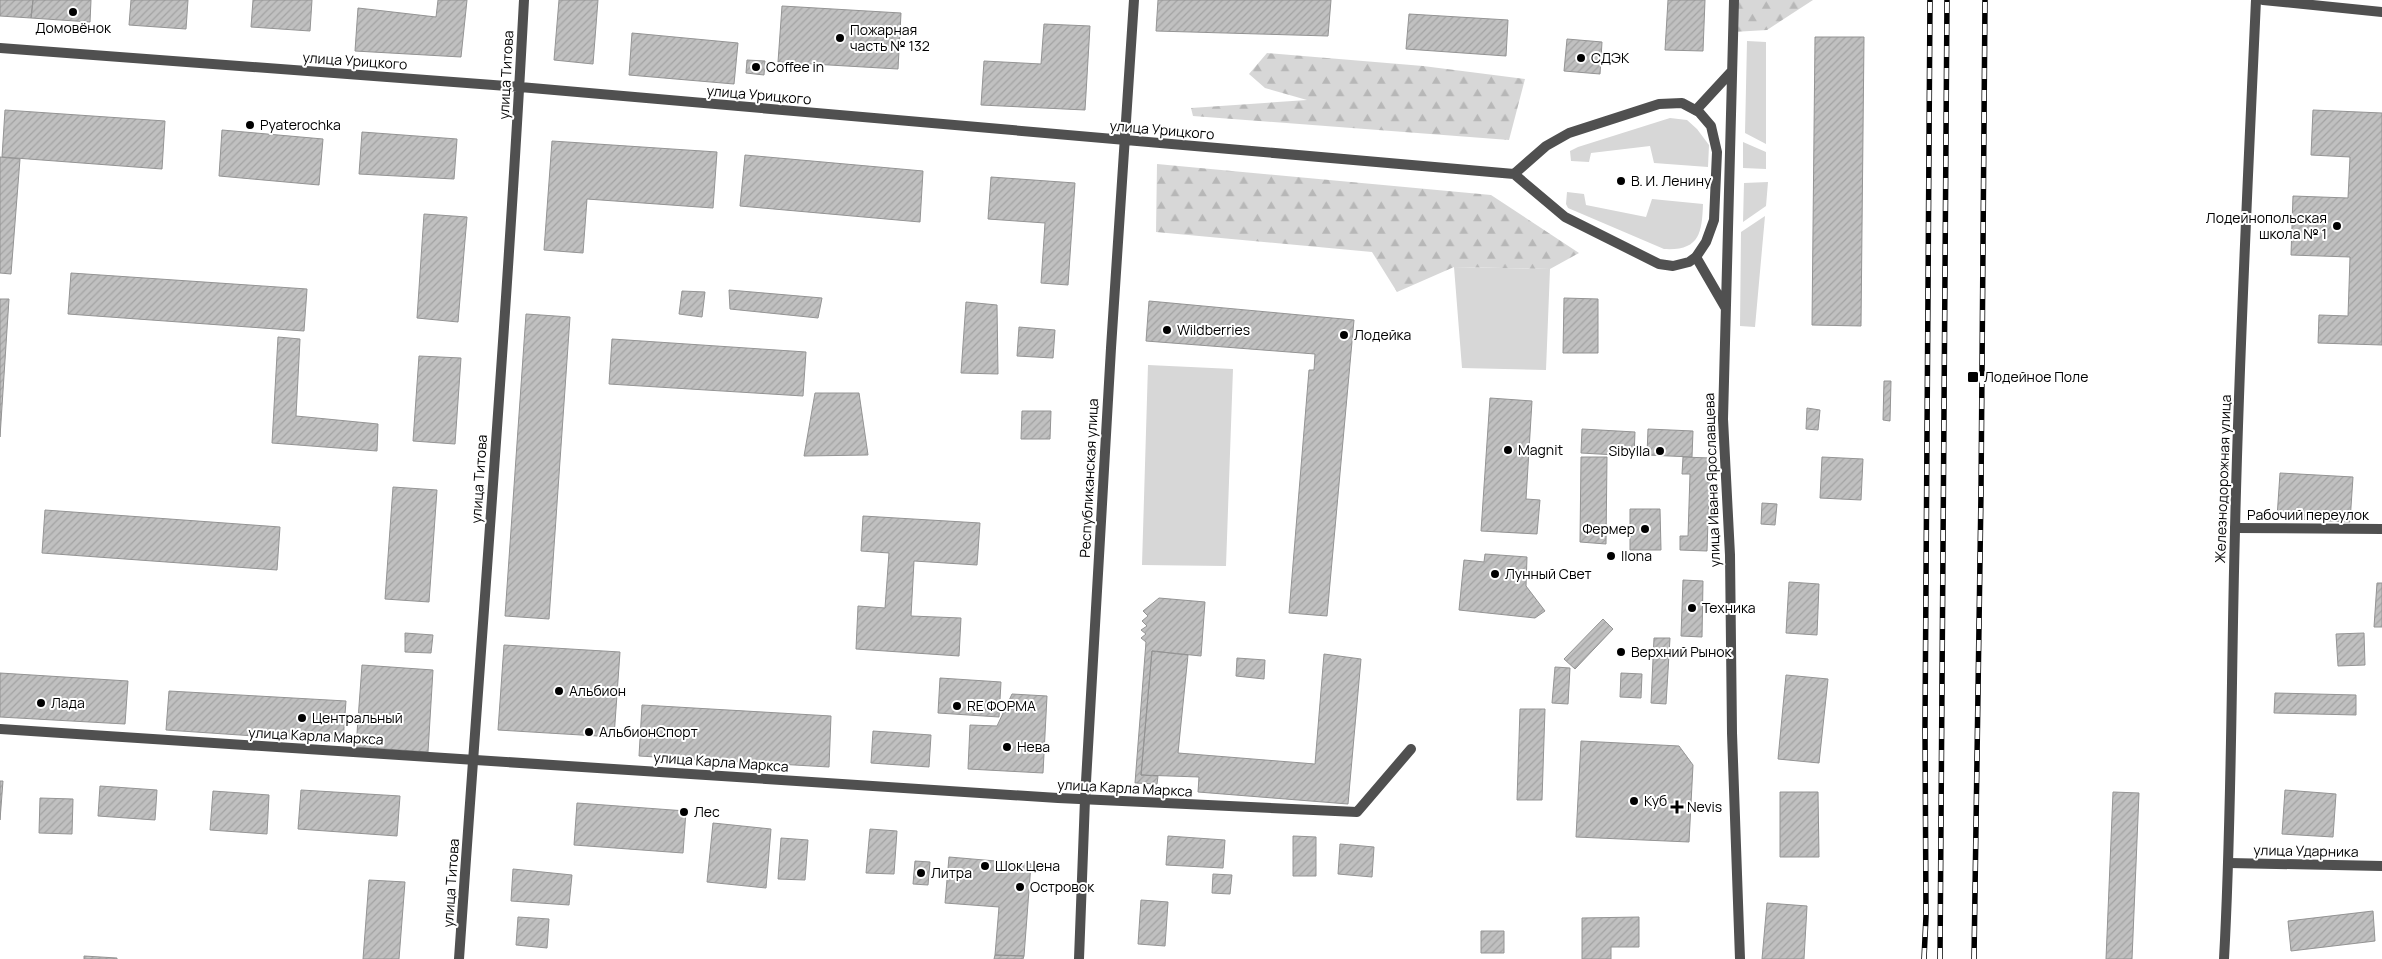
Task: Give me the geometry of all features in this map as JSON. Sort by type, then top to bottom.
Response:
[{"type":"street","name":"улица Титова","points":[[459,959],[509,278],[524,0]]},
{"type":"street","name":"Республиканская улица","points":[[1079,959],[1085,798],[1134,0]]},
{"type":"street","name":"улица Ивана Ярославцева","points":[[1734,0],[1723,419],[1730,555],[1732,724],[1740,959]]},
{"type":"street","name":"Железнодорожная улица","points":[[2224,959],[2229,863],[2234,528],[2256,0]]},
{"type":"street","points":[[2263,0],[2382,12]]},
{"type":"street","name":"улица Урицкого","points":[[0,48],[520,87],[1514,174]]},
{"type":"street","points":[[1696,110],[1732,71]]},
{"type":"street","points":[[1682,103],[1696,110],[1711,126],[1717,152],[1714,220],[1706,242],[1696,257],[1689,262],[1673,266],[1659,264],[1565,217],[1514,174],[1546,146],[1568,133],[1659,104],[1682,103]]},
{"type":"street","points":[[1696,257],[1725,307]]},
{"type":"street","name":"Рабочий переулок","points":[[2234,528],[2382,529]]},
{"type":"street","name":"улица Карла Маркса","points":[[0,729],[1048,798],[1085,798],[1357,812],[1411,749]]},
{"type":"street","name":"улица Ударника","points":[[2229,863],[2382,866]]},
{"type":"green space","points":[[1734,0],[1813,0],[1767,30],[1733,32]]},
{"type":"green space","points":[[1747,41],[1766,42],[1766,144],[1745,133]]},
{"type":"green space","points":[[1267,53],[1423,66],[1525,79],[1509,140],[1193,116],[1191,108],[1307,100],[1265,88],[1249,74]]},
{"type":"green space","points":[[1670,118],[1687,120],[1697,129],[1709,145],[1708,167],[1654,163],[1650,146],[1591,153],[1589,162],[1571,161],[1570,151],[1578,147]]},
{"type":"green space","points":[[1743,142],[1766,152],[1766,169],[1743,168]]},
{"type":"green space","points":[[1157,164],[1491,195],[1579,253],[1550,269],[1454,267],[1397,292],[1372,252],[1156,232]]},
{"type":"green space","points":[[1768,182],[1766,206],[1743,222],[1744,183]]},
{"type":"green space","points":[[1567,192],[1584,194],[1586,205],[1646,217],[1652,199],[1703,204],[1699,232],[1691,244],[1685,247],[1664,249],[1568,208],[1566,204]]},
{"type":"green space","points":[[1765,216],[1755,327],[1740,326],[1741,232]]},
{"type":"green space","points":[[1454,267],[1550,269],[1546,370],[1462,368]]},
{"type":"green space","points":[[1148,365],[1233,369],[1226,566],[1142,565]]},
{"type":"building","points":[[0,0],[33,0],[31,18],[0,16]]},
{"type":"building","points":[[33,0],[91,0],[90,22],[31,18]]},
{"type":"building","points":[[131,0],[188,0],[186,29],[129,25]]},
{"type":"building","points":[[253,0],[312,0],[310,31],[251,27]]},
{"type":"building","points":[[438,0],[467,0],[461,57],[355,51],[358,8],[436,17]]},
{"type":"building","points":[[559,0],[598,0],[593,64],[554,60]]},
{"type":"building","points":[[1158,0],[1331,0],[1328,36],[1156,31]]},
{"type":"building","points":[[1668,0],[1705,0],[1703,51],[1665,50]]},
{"type":"building","name":"Пожарная часть № 132","points":[[782,6],[901,13],[898,69],[778,62]]},
{"type":"building","points":[[1409,14],[1508,20],[1506,56],[1406,49]]},
{"type":"building","points":[[1044,24],[1090,26],[1085,110],[981,105],[984,61],[1041,64]]},
{"type":"building","points":[[632,33],[738,43],[734,84],[629,75]]},
{"type":"building","points":[[1815,37],[1864,37],[1861,326],[1812,325]]},
{"type":"building","points":[[1567,39],[1602,42],[1600,74],[1564,71]]},
{"type":"building","name":"Coffee in","points":[[747,60],[765,61],[764,75],[746,73]]},
{"type":"building","points":[[5,110],[165,121],[162,169],[2,157]]},
{"type":"building","name":"Лодейнопольская школа № 1","points":[[2313,110],[2382,113],[2382,345],[2318,343],[2319,315],[2348,316],[2350,257],[2291,255],[2293,196],[2348,198],[2350,157],[2311,155]]},
{"type":"building","points":[[222,130],[323,139],[319,185],[219,176]]},
{"type":"building","points":[[362,132],[457,139],[454,179],[359,174]]},
{"type":"building","points":[[552,141],[717,152],[713,208],[587,199],[583,253],[544,250]]},
{"type":"building","points":[[745,155],[923,171],[920,222],[740,206]]},
{"type":"building","points":[[0,157],[20,159],[11,274],[0,273]]},
{"type":"building","points":[[991,177],[1075,183],[1068,285],[1041,283],[1045,223],[988,219]]},
{"type":"building","points":[[424,214],[467,217],[458,322],[417,318]]},
{"type":"building","points":[[71,273],[307,289],[304,331],[68,314]]},
{"type":"building","points":[[729,290],[822,298],[818,318],[730,309]]},
{"type":"building","points":[[682,291],[705,292],[702,317],[679,314]]},
{"type":"building","points":[[1564,298],[1598,299],[1598,353],[1563,353]]},
{"type":"building","points":[[0,299],[9,299],[0,437]]},
{"type":"building","points":[[1149,301],[1354,320],[1327,616],[1289,613],[1309,370],[1314,370],[1315,354],[1146,341]]},
{"type":"building","points":[[966,302],[997,305],[998,374],[961,373]]},
{"type":"building","points":[[526,314],[570,317],[549,619],[505,616]]},
{"type":"building","points":[[1019,327],[1055,330],[1053,358],[1017,356]]},
{"type":"building","points":[[278,337],[300,339],[296,416],[378,424],[377,451],[272,443]]},
{"type":"building","points":[[612,339],[806,352],[803,396],[609,384]]},
{"type":"building","points":[[419,356],[461,358],[455,444],[413,441]]},
{"type":"building","points":[[1884,381],[1891,381],[1890,421],[1883,420]]},
{"type":"building","points":[[815,393],[859,393],[868,455],[804,456]]},
{"type":"building","name":"Magnit","points":[[1490,398],[1532,401],[1526,499],[1540,500],[1537,534],[1481,531]]},
{"type":"building","points":[[1807,408],[1820,410],[1818,430],[1806,429]]},
{"type":"building","points":[[1022,411],[1051,411],[1050,439],[1021,439]]},
{"type":"building","points":[[1582,429],[1635,432],[1634,456],[1581,453]]},
{"type":"building","points":[[1648,429],[1693,431],[1692,457],[1647,455]]},
{"type":"building","points":[[1581,457],[1607,457],[1606,544],[1580,542]]},
{"type":"building","points":[[1683,457],[1710,458],[1707,551],[1680,550],[1680,536],[1688,536],[1690,474],[1682,474]]},
{"type":"building","points":[[1822,457],[1863,459],[1861,500],[1820,498]]},
{"type":"building","points":[[2280,473],[2353,477],[2350,522],[2277,518]]},
{"type":"building","points":[[393,487],[437,490],[429,602],[385,599]]},
{"type":"building","points":[[1762,503],[1777,504],[1775,525],[1761,524]]},
{"type":"building","name":"Фермер","points":[[1630,509],[1660,509],[1661,550],[1630,550]]},
{"type":"building","points":[[45,510],[280,527],[277,570],[42,553]]},
{"type":"building","points":[[863,516],[980,523],[977,565],[914,561],[911,616],[961,618],[959,656],[856,649],[858,606],[885,608],[889,553],[861,551]]},
{"type":"building","name":"Лунный Свет","points":[[1485,554],[1527,557],[1526,586],[1545,611],[1535,618],[1459,610],[1464,560],[1484,562]]},
{"type":"building","name":"Техника","points":[[1683,580],[1703,581],[1702,637],[1681,636]]},
{"type":"building","points":[[1789,582],[1819,584],[1817,635],[1786,633]]},
{"type":"building","points":[[2377,583],[2382,583],[2382,627],[2374,627]]},
{"type":"building","points":[[1159,598],[1205,602],[1201,656],[1152,651],[1141,775],[1158,776],[1157,784],[1135,783],[1146,642],[1141,638],[1146,634],[1141,630],[1147,626],[1142,621],[1148,616],[1143,611]]},
{"type":"building","points":[[1603,619],[1613,629],[1575,669],[1564,659]]},
{"type":"building","points":[[405,633],[433,635],[431,653],[405,652]]},
{"type":"building","points":[[2364,633],[2365,665],[2338,666],[2336,634]]},
{"type":"building","points":[[1654,638],[1670,638],[1666,704],[1651,703]]},
{"type":"building","name":"Альбион","points":[[504,645],[620,652],[614,737],[498,730]]},
{"type":"building","points":[[1152,651],[1188,655],[1178,753],[1315,764],[1324,654],[1361,659],[1348,804],[1198,792],[1199,777],[1141,775]]},
{"type":"building","points":[[1237,658],[1265,660],[1264,679],[1236,676]]},
{"type":"building","points":[[362,665],[433,670],[428,752],[356,747]]},
{"type":"building","points":[[1555,667],[1570,668],[1568,704],[1552,703]]},
{"type":"building","points":[[0,673],[128,681],[125,724],[0,717]]},
{"type":"building","points":[[1621,673],[1642,674],[1641,698],[1620,697]]},
{"type":"building","points":[[1786,675],[1828,679],[1819,763],[1778,759]]},
{"type":"building","points":[[940,678],[1001,682],[999,717],[938,713]]},
{"type":"building","points":[[169,691],[346,701],[343,742],[166,730]]},
{"type":"building","points":[[2275,693],[2356,695],[2356,715],[2274,713]]},
{"type":"building","name":"Нева","points":[[1012,694],[1047,696],[1043,773],[968,769],[970,725],[997,726]]},
{"type":"building","points":[[642,705],[831,716],[829,767],[639,756]]},
{"type":"building","points":[[1520,709],[1545,709],[1542,800],[1517,800]]},
{"type":"building","points":[[873,731],[931,735],[929,767],[871,763]]},
{"type":"building","name":"Куб","points":[[1581,741],[1679,746],[1693,765],[1689,842],[1576,837]]},
{"type":"building","points":[[0,781],[3,781],[0,820]]},
{"type":"building","points":[[100,786],[157,790],[155,820],[98,816]]},
{"type":"building","points":[[301,790],[400,796],[397,836],[298,829]]},
{"type":"building","points":[[2285,790],[2336,794],[2333,837],[2282,834]]},
{"type":"building","points":[[213,791],[269,795],[267,834],[210,830]]},
{"type":"building","points":[[1780,792],[1818,792],[1819,857],[1780,857]]},
{"type":"building","points":[[2113,792],[2139,793],[2132,959],[2106,959]]},
{"type":"building","points":[[40,798],[73,799],[72,834],[39,833]]},
{"type":"building","points":[[577,803],[686,811],[683,853],[574,845]]},
{"type":"building","points":[[713,823],[771,829],[766,888],[707,882]]},
{"type":"building","points":[[870,829],[897,831],[894,874],[866,873]]},
{"type":"building","points":[[1168,836],[1225,840],[1223,868],[1166,865]]},
{"type":"building","points":[[1293,836],[1316,837],[1316,876],[1293,876]]},
{"type":"building","points":[[781,838],[808,840],[805,880],[778,879]]},
{"type":"building","points":[[1340,844],[1374,847],[1372,877],[1338,874]]},
{"type":"building","points":[[949,857],[1031,864],[1024,956],[995,955],[999,907],[945,903]]},
{"type":"building","name":"Литра","points":[[915,861],[930,862],[928,885],[913,884]]},
{"type":"building","points":[[513,869],[572,875],[569,905],[511,901]]},
{"type":"building","points":[[1213,874],[1232,875],[1230,894],[1212,893]]},
{"type":"building","points":[[369,880],[405,882],[399,959],[363,959]]},
{"type":"building","points":[[1141,900],[1168,902],[1165,946],[1138,944]]},
{"type":"building","points":[[1767,903],[1807,906],[1804,959],[1762,959]]},
{"type":"building","points":[[2373,911],[2375,941],[2291,951],[2288,921]]},
{"type":"building","points":[[518,917],[549,919],[547,948],[516,945]]},
{"type":"building","points":[[1639,917],[1639,947],[1611,947],[1611,959],[1582,959],[1582,918]]},
{"type":"building","points":[[1481,931],[1504,931],[1504,953],[1481,953]]},
{"type":"building","points":[[995,955],[1024,956],[1023,959],[994,959]]},
{"type":"building","points":[[84,956],[117,958],[117,959],[84,959]]},
{"type":"railway","points":[[1924,959],[1926,916],[1925,728],[1930,0]]},
{"type":"railway","points":[[1940,959],[1947,0]]},
{"type":"railway","points":[[1974,959],[1981,493],[1985,0]]},
{"type":"place","name":"Домовёнок","points":[[73,12]]},
{"type":"place","name":"Пожарная часть № 132","points":[[840,38]]},
{"type":"place","name":"СДЭК","points":[[1581,58]]},
{"type":"place","name":"Coffee in","points":[[756,67]]},
{"type":"place","name":"Pyaterochka","points":[[250,125]]},
{"type":"place","name":"В. И. Ленину","points":[[1621,181]]},
{"type":"place","name":"Лодейнопольская школа № 1","points":[[2337,226]]},
{"type":"place","name":"Wildberries","points":[[1167,330]]},
{"type":"place","name":"Лодейка","points":[[1344,335]]},
{"type":"place","name":"Лодейное Поле","points":[[1973,377]]},
{"type":"place","name":"Magnit","points":[[1508,450]]},
{"type":"place","name":"Sibylla","points":[[1660,451]]},
{"type":"place","name":"Фермер","points":[[1645,529]]},
{"type":"place","name":"Ilona","points":[[1611,556]]},
{"type":"place","name":"Лунный Свет","points":[[1495,574]]},
{"type":"place","name":"Техника","points":[[1692,608]]},
{"type":"place","name":"Верхний Рынок","points":[[1621,652]]},
{"type":"place","name":"Альбион","points":[[559,691]]},
{"type":"place","name":"Лада","points":[[41,703]]},
{"type":"place","name":"RE ФОРМА","points":[[957,706]]},
{"type":"place","name":"Центральный","points":[[302,718]]},
{"type":"place","name":"АльбионСпорт","points":[[589,732]]},
{"type":"place","name":"Нева","points":[[1007,747]]},
{"type":"place","name":"Куб","points":[[1634,801]]},
{"type":"place","name":"Nevis","points":[[1677,807]]},
{"type":"place","name":"Лес","points":[[684,812]]},
{"type":"place","name":"Шок Цена","points":[[985,866]]},
{"type":"place","name":"Литра","points":[[921,873]]},
{"type":"place","name":"Островок","points":[[1020,887]]}]
